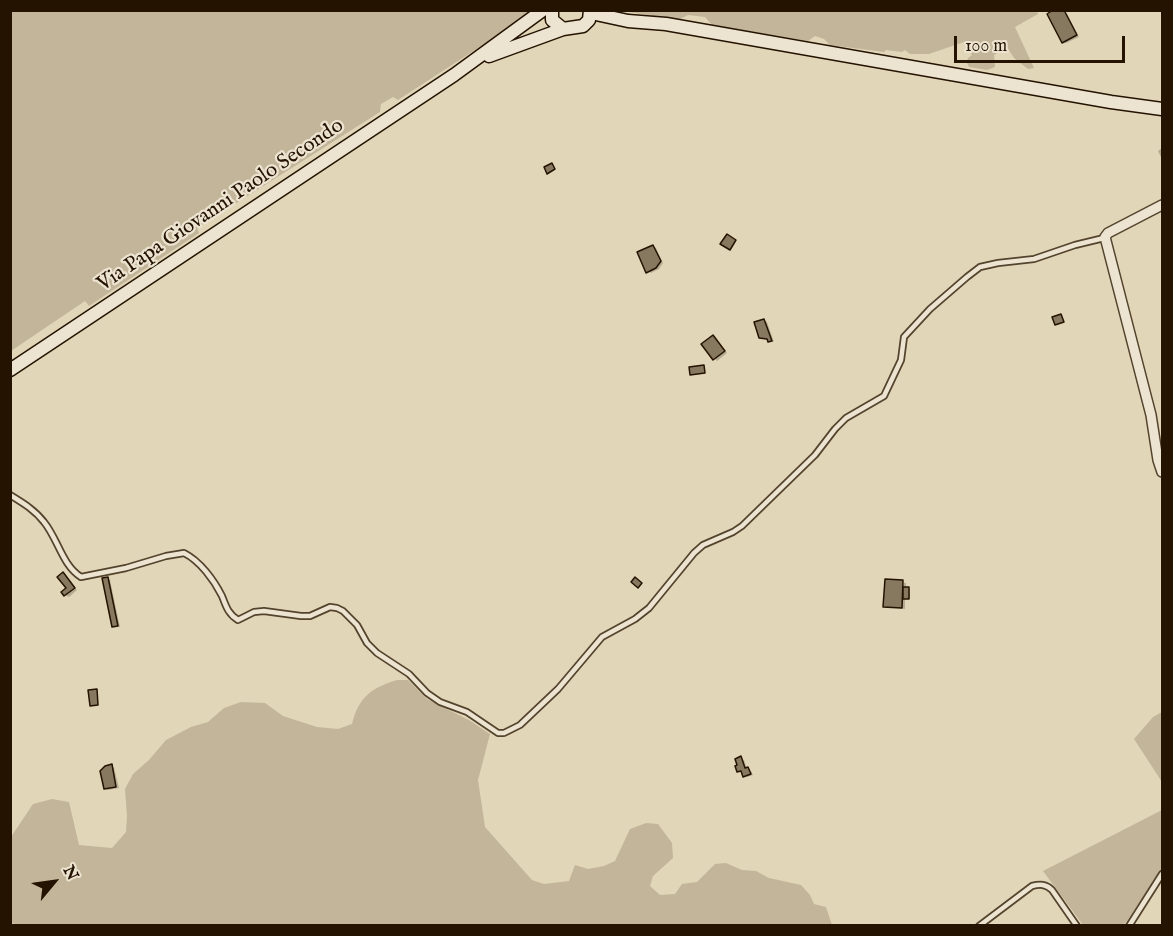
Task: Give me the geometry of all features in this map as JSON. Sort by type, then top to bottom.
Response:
[{"type":"main road","points":[[454,75],[543,10]]},
{"type":"main road","points":[[552,10],[552,20],[563,29]]},
{"type":"main road","points":[[583,26],[589,20],[591,12],[628,21],[666,24],[1162,109]]},
{"type":"main road","points":[[454,75],[497,52],[563,29],[628,21]]},
{"type":"main road","name":"Via Papa Giovanni Paolo Secondo","points":[[10,370],[454,75]]},
{"type":"street","points":[[1162,205],[1108,233],[1105,237],[1151,415],[1162,472]]},
{"type":"lane","points":[[10,495],[32,509],[44,521],[68,564],[81,577],[184,553],[200,565],[216,585],[231,616],[238,620],[254,612],[310,616],[330,607],[337,608],[357,625],[367,643],[377,653],[410,674],[427,693],[440,702],[467,712],[498,733],[504,733],[520,725],[558,689],[602,637],[635,619],[649,608],[703,545],[742,526],[809,462],[846,418],[884,396],[901,360],[904,338],[930,309],[967,277],[980,267],[1034,259],[1105,237]]},
{"type":"lane","points":[[1129,926],[1162,874]]},
{"type":"lane","points":[[979,926],[1032,886],[1040,884],[1052,890],[1077,926]]},
{"type":"shaded area","points":[[1036,10],[1038,14],[1015,27],[1034,68],[1028,69],[1014,58],[1007,47],[994,55],[995,67],[987,70],[969,67],[968,58],[972,55],[964,42],[929,54],[910,54],[905,50],[902,52],[886,50],[884,52],[830,45],[824,39],[815,36],[808,41],[712,25],[705,17],[688,15],[678,20],[609,11]]},
{"type":"shaded area","points":[[11,11],[532,11],[532,13],[398,100],[393,97],[381,104],[380,112],[197,228],[199,233],[89,306],[85,301],[11,351]]},
{"type":"shaded area","points":[[397,680],[408,680],[427,699],[469,720],[490,734],[478,780],[485,827],[532,880],[544,884],[569,881],[575,865],[588,869],[604,866],[615,861],[630,829],[646,823],[658,824],[672,843],[673,858],[653,876],[650,886],[660,895],[675,894],[682,884],[697,882],[715,864],[726,863],[742,870],[756,871],[769,878],[801,885],[814,904],[826,907],[832,925],[22,926],[11,923],[11,837],[33,804],[52,799],[69,802],[79,845],[112,848],[126,832],[125,789],[133,774],[166,740],[191,727],[208,722],[224,708],[241,702],[265,703],[283,716],[317,727],[338,729],[352,724],[362,700],[373,690]]},
{"type":"shaded area","points":[[1162,712],[1162,782],[1134,739],[1153,717]]},
{"type":"shaded area","points":[[1162,810],[1162,868],[1127,921],[1123,925],[1083,925],[1043,871]]},
{"type":"building","points":[[1053,10],[1064,10],[1077,35],[1062,43],[1047,14]]},
{"type":"building","points":[[552,163],[555,169],[547,174],[544,167]]},
{"type":"building","points":[[727,234],[736,240],[730,250],[720,244]]},
{"type":"building","points":[[653,245],[661,261],[656,268],[646,273],[637,252]]},
{"type":"building","points":[[1061,314],[1064,322],[1055,325],[1052,317]]},
{"type":"building","points":[[764,319],[772,341],[768,342],[767,339],[759,338],[754,322]]},
{"type":"building","points":[[713,335],[725,351],[713,360],[701,344]]},
{"type":"building","points":[[704,365],[705,373],[690,375],[689,367]]},
{"type":"building","points":[[63,572],[75,588],[64,596],[61,592],[66,588],[57,577]]},
{"type":"building","points":[[108,577],[118,626],[112,627],[102,578]]},
{"type":"building","points":[[635,577],[642,583],[638,588],[631,582]]},
{"type":"building","points":[[885,579],[903,580],[902,608],[883,607]]},
{"type":"building","points":[[903,587],[909,587],[909,599],[903,599]]},
{"type":"building","points":[[97,689],[98,705],[90,706],[88,690]]},
{"type":"building","points":[[741,756],[745,768],[748,767],[751,774],[743,777],[741,771],[737,772],[735,766],[737,765],[735,759]]},
{"type":"building","points":[[112,764],[116,787],[104,789],[100,771]]}]
